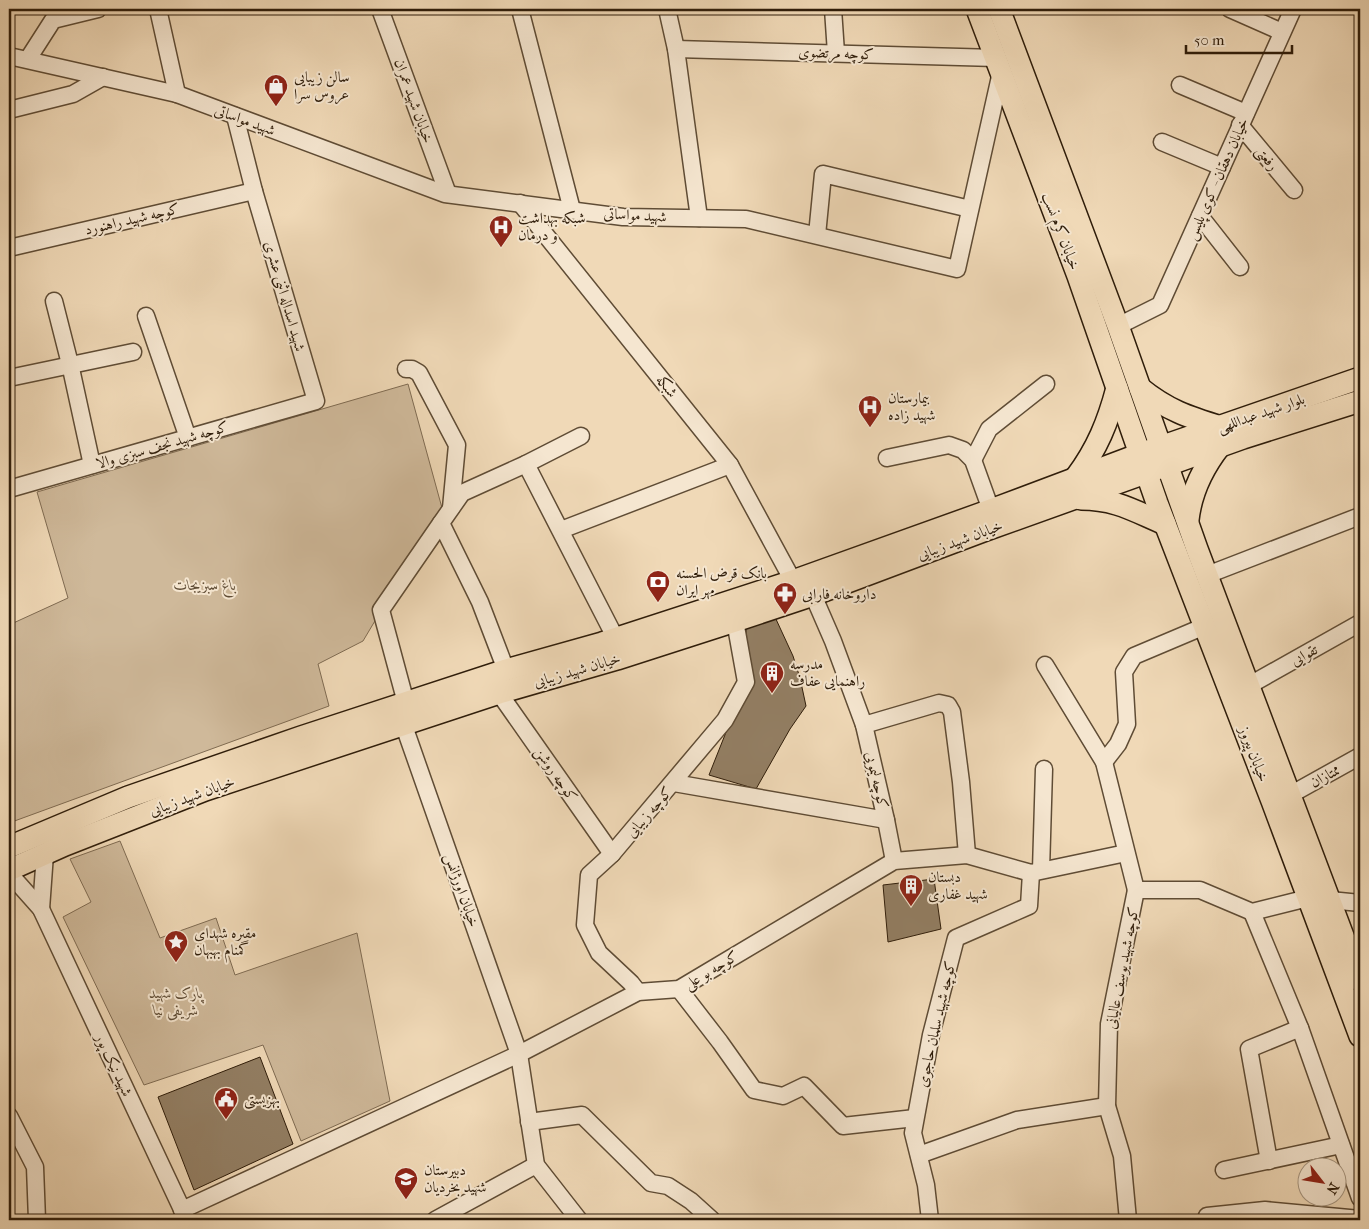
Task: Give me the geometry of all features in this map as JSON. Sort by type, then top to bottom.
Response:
[{"type":"main road","name":"خیابان کرم نسب","points":[[977,9],[1098,335],[1143,463]]},
{"type":"main road","name":"خیابان کرم نسب","points":[[999,9],[1118,326],[1164,456]]},
{"type":"main road","points":[[1098,335],[1118,326]]},
{"type":"main road","name":"بلوار شهید عبداللهی","points":[[1143,463],[1211,440],[1360,378]]},
{"type":"main road","points":[[1076,477],[1100,441],[1117,388]]},
{"type":"main road","points":[[1140,388],[1211,440],[1210,459],[1195,487],[1190,501],[1188,523]]},
{"type":"main road","name":"بلوار شهید عبداللهی","points":[[1211,440],[1360,401]]},
{"type":"main road","name":"خیابان پیروز","points":[[1164,456],[1248,686],[1360,981]]},
{"type":"main road","name":"خیابان شهید زیبایی","points":[[9,871],[45,854],[206,790],[406,703],[506,670],[616,639],[793,581],[991,510],[1076,477],[1143,463]]},
{"type":"main road","name":"خیابان شهید زیبایی","points":[[9,847],[128,797],[305,747],[404,726],[499,693],[616,659],[813,595],[1070,500],[1143,463]]},
{"type":"main road","name":"خیابان پیروز","points":[[1143,463],[1360,1036]]},
{"type":"main road","points":[[1070,500],[1091,499],[1108,501],[1126,506],[1165,524]]},
{"type":"street","points":[[28,60],[53,20],[98,9]]},
{"type":"street","points":[[158,9],[177,94]]},
{"type":"street","name":"خیابان شهید عمران","points":[[380,9],[448,194]]},
{"type":"street","points":[[520,9],[572,210]]},
{"type":"street","points":[[667,9],[676,49],[698,218]]},
{"type":"street","points":[[833,9],[836,53]]},
{"type":"street","points":[[1230,9],[1282,32]]},
{"type":"street","name":"خیابان دهقان - کوی پلیس","points":[[1118,326],[1160,306],[1293,9]]},
{"type":"street","name":"کوچه مرتضوی","points":[[676,49],[836,53],[998,65]]},
{"type":"street","name":"شهید مواساتی","points":[[9,56],[177,94],[448,194],[622,216],[746,219],[957,269],[998,65]]},
{"type":"street","points":[[9,110],[74,94],[103,77]]},
{"type":"street","points":[[1180,85],[1243,119]]},
{"type":"street","name":"شهید اسداله اثنی عشری","points":[[235,116],[254,191],[316,401]]},
{"type":"street","name":"رفعتی","points":[[1243,119],[1294,190]]},
{"type":"street","points":[[1162,142],[1222,167]]},
{"type":"street","points":[[816,235],[823,174],[970,209]]},
{"type":"street","name":"کوچه شهید راهنورد","points":[[9,248],[254,191]]},
{"type":"street","name":"شبکه","points":[[520,204],[730,465],[793,581]]},
{"type":"street","points":[[1200,216],[1240,267]]},
{"type":"street","points":[[54,301],[92,465]]},
{"type":"street","points":[[146,316],[188,438]]},
{"type":"street","points":[[9,378],[133,352]]},
{"type":"street","points":[[406,369],[412,369],[419,374],[457,445],[451,508]]},
{"type":"street","points":[[973,460],[989,429],[1046,384]]},
{"type":"street","name":"کوچه شهید نجف سبزی والا","points":[[9,489],[316,401]]},
{"type":"street","points":[[406,703],[381,610],[462,493],[581,436]]},
{"type":"street","points":[[887,458],[949,445],[964,450],[973,460],[991,510]]},
{"type":"street","points":[[526,464],[616,639]]},
{"type":"street","points":[[561,530],[730,465]]},
{"type":"street","points":[[1207,575],[1360,516]]},
{"type":"street","points":[[441,523],[480,602],[506,670]]},
{"type":"street","name":"کوچه لیمویی","points":[[674,783],[886,820],[864,725],[834,641],[813,595]]},
{"type":"street","name":"کوچه زیبایی","points":[[638,992],[599,952],[585,925],[589,875],[612,854],[674,783],[725,720],[746,682],[735,621]]},
{"type":"street","name":"تقوایی","points":[[1248,686],[1360,623]]},
{"type":"street","points":[[1104,762],[1118,744],[1127,724],[1124,672],[1134,656],[1205,626]]},
{"type":"street","points":[[1045,665],[1104,762],[1136,890]]},
{"type":"street","name":"کوچه روشن","points":[[499,693],[612,854]]},
{"type":"street","points":[[864,725],[939,703],[948,705],[952,712],[961,782],[966,855]]},
{"type":"street","name":"خیابان اورژانس","points":[[404,726],[519,1054],[536,1165]]},
{"type":"street","name":"ممتازان","points":[[1290,795],[1360,756]]},
{"type":"street","points":[[1036,872],[1044,769]]},
{"type":"street","points":[[886,820],[894,861],[966,855],[1036,872],[1126,852]]},
{"type":"street","name":"شهید نیک پور","points":[[42,909],[45,854]]},
{"type":"street","name":"کوچه بو علی","points":[[185,1215],[519,1054],[638,992],[679,989],[894,861]]},
{"type":"street","name":"شهید نیک پور","points":[[9,871],[42,909],[185,1215]]},
{"type":"street","name":"کوچه شهید سلمان حاجوی","points":[[930,1220],[926,1185],[913,1132],[931,1036],[956,938],[1029,906],[1036,872]]},
{"type":"street","name":"کوچه شهید یوسف عالیانی","points":[[1128,1220],[1122,1156],[1108,1106],[1109,1024],[1136,890],[1200,890],[1252,912]]},
{"type":"street","points":[[1308,898],[1252,912],[1300,1028],[1360,1198]]},
{"type":"street","points":[[1330,900],[1360,903]]},
{"type":"street","points":[[679,989],[754,1090],[783,1096],[804,1086],[843,1126],[915,1118]]},
{"type":"street","points":[[1269,1160],[1249,1049],[1300,1028]]},
{"type":"street","points":[[918,1155],[1017,1120],[1108,1106]]},
{"type":"street","points":[[529,1122],[582,1115],[651,1182],[668,1186],[712,1220]]},
{"type":"street","points":[[9,1116],[35,1167],[37,1220]]},
{"type":"street","points":[[1224,1170],[1341,1145]]},
{"type":"street","points":[[434,1220],[536,1165],[579,1220]]},
{"type":"street","points":[[1207,1216],[1265,1210],[1360,1219]]},
{"type":"green space","name":"باغ سبزیجات","points":[[408,384],[442,508],[363,641],[318,664],[329,706],[9,823],[9,625],[68,598],[37,492]]},
{"type":"green space","name":"پارک شهید شریفی نیا","points":[[120,841],[160,938],[216,918],[235,975],[357,933],[390,1101],[301,1141],[263,1045],[144,1085],[63,917],[91,902],[70,859]]},
{"type":"building","name":"مدرسه راهنمایی عفاف","points":[[775,617],[793,656],[806,706],[790,729],[756,789],[709,775],[746,682],[746,625]]},
{"type":"building","name":"دبستان شهید غفاری","points":[[934,879],[941,929],[888,942],[883,885]]},
{"type":"building","name":"بهزیستی","points":[[260,1057],[293,1144],[194,1190],[158,1097]]},
{"type":"place","name":"سالن زیبایی عروس سرا","points":[[276,107]]},
{"type":"place","name":"شبکه بهداشت و درمان","points":[[501,248]]},
{"type":"place","name":"بیمارستان شهید زاده","points":[[870,428]]},
{"type":"place","name":"بانک قرض الحسنه مهر ایران","points":[[658,603]]},
{"type":"place","name":"داروخانه فارابی","points":[[785,615]]},
{"type":"place","name":"مدرسه راهنمایی عفاف","points":[[772,694]]},
{"type":"place","name":"دبستان شهید غفاری","points":[[911,907]]},
{"type":"place","name":"مقبره شهدای گمنام بهبهان","points":[[176,963]]},
{"type":"place","name":"بهزیستی","points":[[226,1120]]},
{"type":"place","name":"دبیرستان شهید بخردیان","points":[[406,1200]]}]
